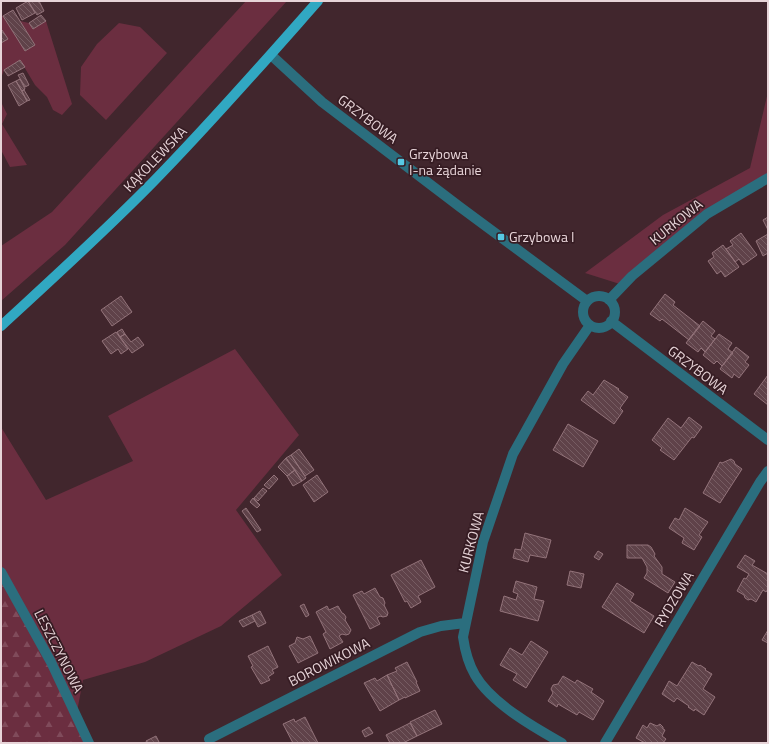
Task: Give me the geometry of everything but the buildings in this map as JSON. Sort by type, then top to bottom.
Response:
[{"type":"main road","name":"KĄKOLEWSKA","points":[[1,326],[86,248],[153,182],[318,1]]},
{"type":"street","name":"GRZYBOWA","points":[[270,55],[322,102],[587,301]]},
{"type":"street","name":"KURKOWA","points":[[609,300],[632,276],[707,214],[768,178]]},
{"type":"street","points":[[595,296],[605,297],[609,300],[614,308],[614,317],[611,321],[604,327],[599,328],[590,325],[584,318],[583,314],[584,305],[587,301],[595,296]]},
{"type":"street","name":"GRZYBOWA","points":[[611,321],[768,440]]},
{"type":"street","name":"KURKOWA","points":[[562,743],[536,728],[502,704],[483,686],[475,676],[465,652],[463,637],[483,542],[513,454],[563,364],[590,325]]},
{"type":"street","name":"RYDZOWA","points":[[605,743],[760,482],[768,471]]},
{"type":"street","name":"LESZCZYNOWA","points":[[1,572],[51,662],[89,743]]},
{"type":"street","name":"BOROWIKOWA","points":[[209,738],[420,632],[441,626],[466,622]]},
{"type":"green space","points":[[246,1],[287,1],[65,245],[1,301],[1,246],[52,212]]},
{"type":"green space","points":[[1,15],[25,51],[35,45],[20,21],[29,23],[33,29],[46,21],[72,104],[62,115],[53,110],[47,97],[35,85],[20,60],[4,70],[1,78]]},
{"type":"green space","points":[[119,23],[140,27],[167,53],[106,120],[80,95],[81,67],[97,44]]},
{"type":"green space","points":[[768,92],[768,178],[707,214],[623,285],[585,273],[663,215],[750,168]]},
{"type":"green space","points":[[1,102],[7,114],[2,124],[27,165],[10,167],[1,150]]},
{"type":"green space","points":[[235,349],[299,435],[236,510],[282,575],[221,626],[145,662],[83,680],[76,717],[1,572],[1,427],[46,500],[133,461],[108,416]]},
{"type":"green space","points":[[1,577],[69,705],[87,743],[1,743]]},
{"type":"place","name":"Grzybowa I-na żądanie","points":[[401,162]]},
{"type":"place","name":"Grzybowa I","points":[[501,237]]}]
